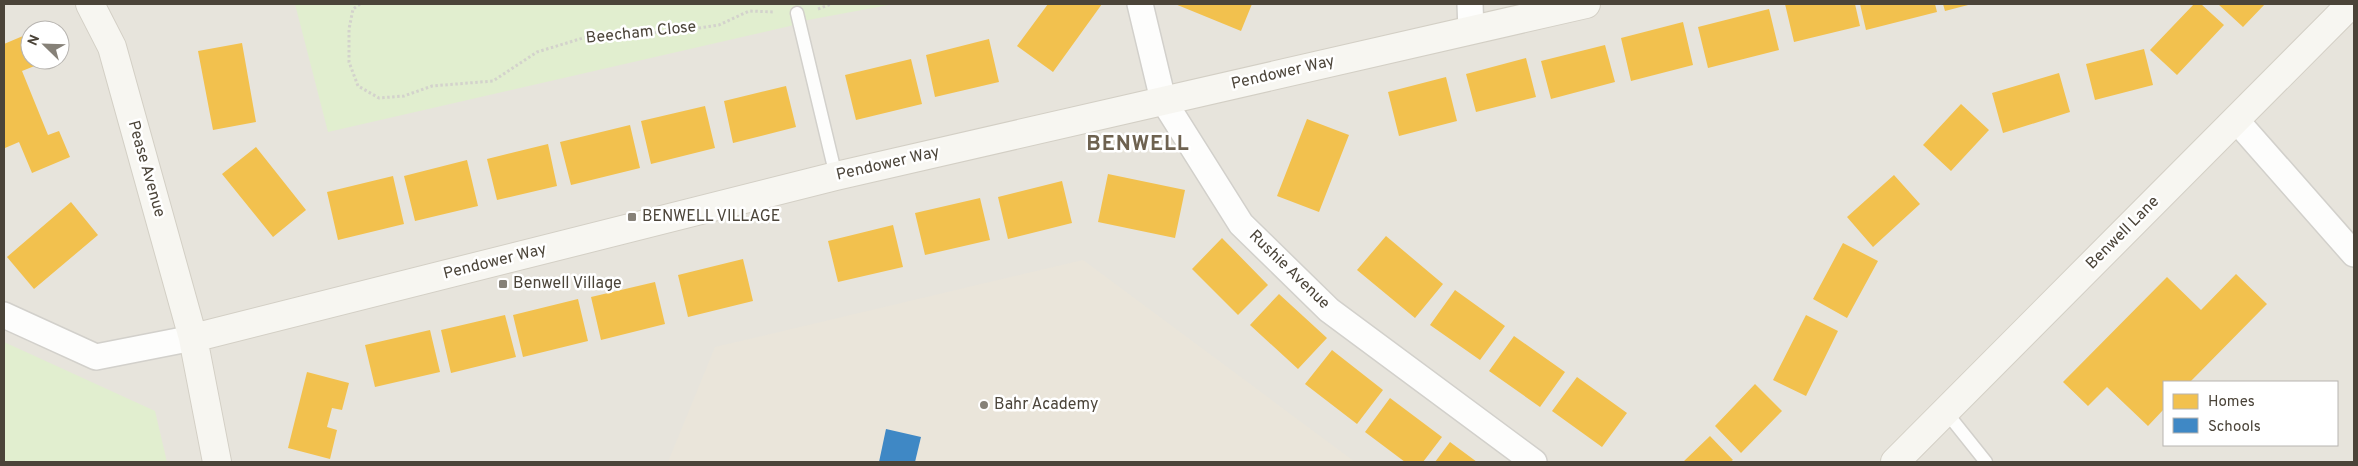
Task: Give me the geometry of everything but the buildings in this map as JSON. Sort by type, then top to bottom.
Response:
[{"type":"street","name":"Pease Avenue","points":[[90,4],[112,47],[194,338],[217,462]]},
{"type":"street","name":"Rushie Avenue","points":[[1140,4],[1162,100],[1241,224],[1329,310],[1534,462]]},
{"type":"street","name":"Pendower Way","points":[[194,338],[836,176],[1162,100],[1470,17],[1586,4]]},
{"type":"street","name":"Benwell Lane","points":[[1895,462],[2351,4]]},
{"type":"street","points":[[2236,120],[2354,254]]},
{"type":"street","points":[[4,315],[96,357],[194,338]]},
{"type":"lane","points":[[797,14],[836,176]]},
{"type":"lane","points":[[1946,412],[1986,462]]},
{"type":"path","name":"Beecham Close","points":[[360,4],[353,9],[349,29],[349,62],[358,86],[379,98],[404,96],[432,86],[493,81],[537,52],[593,35],[673,32],[719,25],[749,11],[797,14]]},
{"type":"shaded area","points":[[4,4],[2354,4],[2354,462],[4,462]]},
{"type":"shaded area","name":"Bahr Academy","points":[[1083,260],[1355,462],[668,462],[715,347]]},
{"type":"green space","points":[[295,4],[894,4],[808,20],[790,26],[328,132]]},
{"type":"green space","points":[[4,342],[155,411],[167,462],[4,462]]},
{"type":"place","name":"BENWELL VILLAGE","points":[[632,217]]},
{"type":"place","name":"Benwell Village","points":[[503,284]]},
{"type":"place","name":"Bahr Academy","points":[[984,405]]},
{"type":"district","name":"BENWELL","points":[[1138,144]]}]
